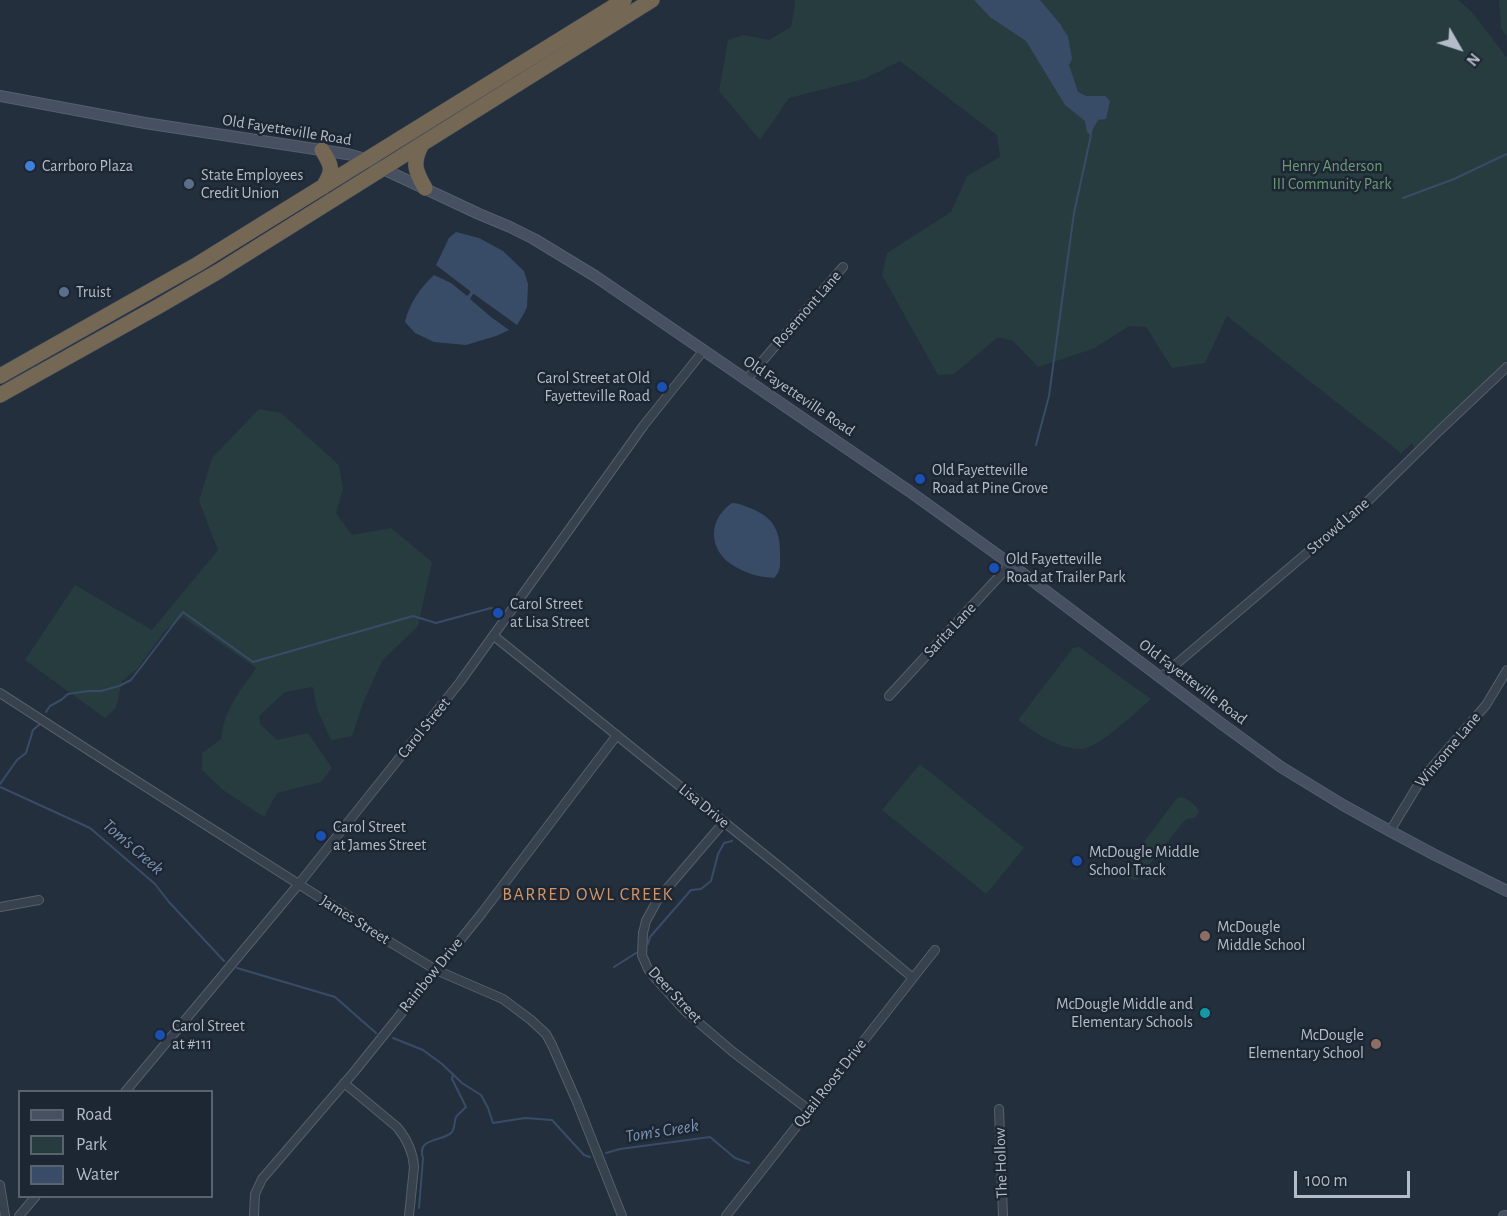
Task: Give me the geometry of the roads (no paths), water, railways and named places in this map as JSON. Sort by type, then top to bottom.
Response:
[{"type":"highway","points":[[0,376],[198,264],[624,0]]},
{"type":"highway","points":[[0,395],[209,277],[652,0]]},
{"type":"highway","points":[[422,144],[415,164],[417,174],[425,188]]},
{"type":"highway","points":[[322,150],[331,165],[330,175],[323,187]]},
{"type":"street","name":"Old Fayetteville Road","points":[[0,96],[145,123],[347,154],[366,159],[510,227],[595,276],[909,491],[1281,767],[1390,831],[1507,891]]},
{"type":"street","name":"Rosemont Lane","points":[[747,379],[843,267]]},
{"type":"street","name":"Carol Street","points":[[127,1090],[298,885],[460,682],[644,426],[704,350]]},
{"type":"street","name":"Strowd Lane","points":[[1161,677],[1368,501],[1507,367]]},
{"type":"street","name":"Sarita Lane","points":[[889,696],[1009,563]]},
{"type":"street","name":"Lisa Drive","points":[[494,636],[913,978]]},
{"type":"street","name":"Winsome Lane","points":[[1390,831],[1421,780],[1486,705],[1507,670]]},
{"type":"street","name":"James Street","points":[[0,693],[298,885],[436,970],[503,999],[531,1020],[546,1035],[577,1102],[622,1216]]},
{"type":"street","name":"Rainbow Drive","points":[[254,1216],[255,1194],[262,1179],[344,1083],[482,913],[617,735]]},
{"type":"street","name":"Deer Street","points":[[724,822],[658,899],[646,921],[642,955],[648,969],[685,1011],[733,1052],[808,1110]]},
{"type":"street","points":[[0,907],[39,900]]},
{"type":"street","name":"Quail Roost Drive","points":[[726,1216],[935,950]]},
{"type":"street","points":[[344,1083],[397,1127],[410,1145],[414,1167],[409,1216]]},
{"type":"street","name":"The Hollow","points":[[999,1109],[1003,1216]]},
{"type":"street","points":[[0,1185],[5,1216]]},
{"type":"street","points":[[19,1216],[35,1198]]},
{"type":"water","points":[[974,0],[1040,0],[1068,36],[1072,59],[1069,65],[1078,92],[1086,96],[1105,96],[1110,101],[1106,119],[1098,120],[1091,136],[1087,132],[1085,121],[1065,105],[1026,41],[990,17]]},
{"type":"water","points":[[456,232],[479,238],[503,251],[524,271],[528,284],[527,307],[517,325],[473,294],[470,299],[509,330],[466,345],[434,342],[415,333],[405,322],[416,297],[434,275],[451,283],[467,296],[470,293],[436,265],[449,238]]},
{"type":"water","points":[[732,503],[758,512],[774,526],[779,540],[780,563],[774,578],[740,569],[727,561],[718,549],[714,535],[717,521],[720,514]]},
{"type":"waterway","points":[[1036,445],[1049,396],[1074,213],[1091,135]]},
{"type":"waterway","points":[[1403,198],[1454,179],[1507,154]]},
{"type":"waterway","points":[[46,712],[50,706],[68,694],[101,691],[131,680],[183,612],[253,662],[413,616],[436,623],[491,608],[504,612]]},
{"type":"waterway","points":[[516,618],[559,628],[588,620]]},
{"type":"waterway","points":[[0,784],[17,760],[26,753],[33,730],[40,724]]},
{"type":"waterway","name":"Tom's Creek","points":[[0,787],[90,828],[155,884],[224,961]]},
{"type":"waterway","points":[[648,944],[650,937],[691,890],[701,889],[711,881],[718,854],[724,843],[732,841]]},
{"type":"waterway","points":[[614,967],[636,953]]},
{"type":"waterway","name":"Tom's Creek","points":[[237,968],[335,997],[376,1033]]},
{"type":"waterway","name":"Tom's Creek","points":[[393,1038],[423,1050],[462,1083],[481,1095],[493,1123],[525,1118],[552,1120],[584,1155],[590,1157]]},
{"type":"waterway","points":[[419,1208],[423,1146],[452,1132],[456,1117],[466,1107],[452,1079],[453,1074]]},
{"type":"waterway","name":"Tom's Creek","points":[[606,1153],[620,1149],[710,1137],[735,1158],[749,1163]]},
{"type":"place","name":"Carrboro Plaza","points":[[30,166]]},
{"type":"place","name":"State Employees Credit Union","points":[[189,184]]},
{"type":"place","name":"Truist","points":[[64,292]]},
{"type":"place","name":"Carol Street at Old Fayetteville Road","points":[[662,387]]},
{"type":"place","name":"Old Fayetteville Road at Pine Grove","points":[[920,479]]},
{"type":"place","name":"Old Fayetteville Road at Trailer Park","points":[[994,568]]},
{"type":"place","name":"Carol Street at Lisa Street","points":[[498,613]]},
{"type":"place","name":"Carol Street at James Street","points":[[321,836]]},
{"type":"place","name":"McDougle Middle School Track","points":[[1077,861]]},
{"type":"place","name":"McDougle Middle School","points":[[1205,936]]},
{"type":"place","name":"McDougle Middle and Elementary Schools","points":[[1205,1013]]},
{"type":"place","name":"Carol Street at #111","points":[[160,1035]]},
{"type":"place","name":"McDougle Elementary School","points":[[1376,1044]]},
{"type":"district","name":"BARRED OWL CREEK","points":[[588,895]]},
{"type":"park label","name":"Henry Anderson III Community Park","points":[[1332,175]]}]
